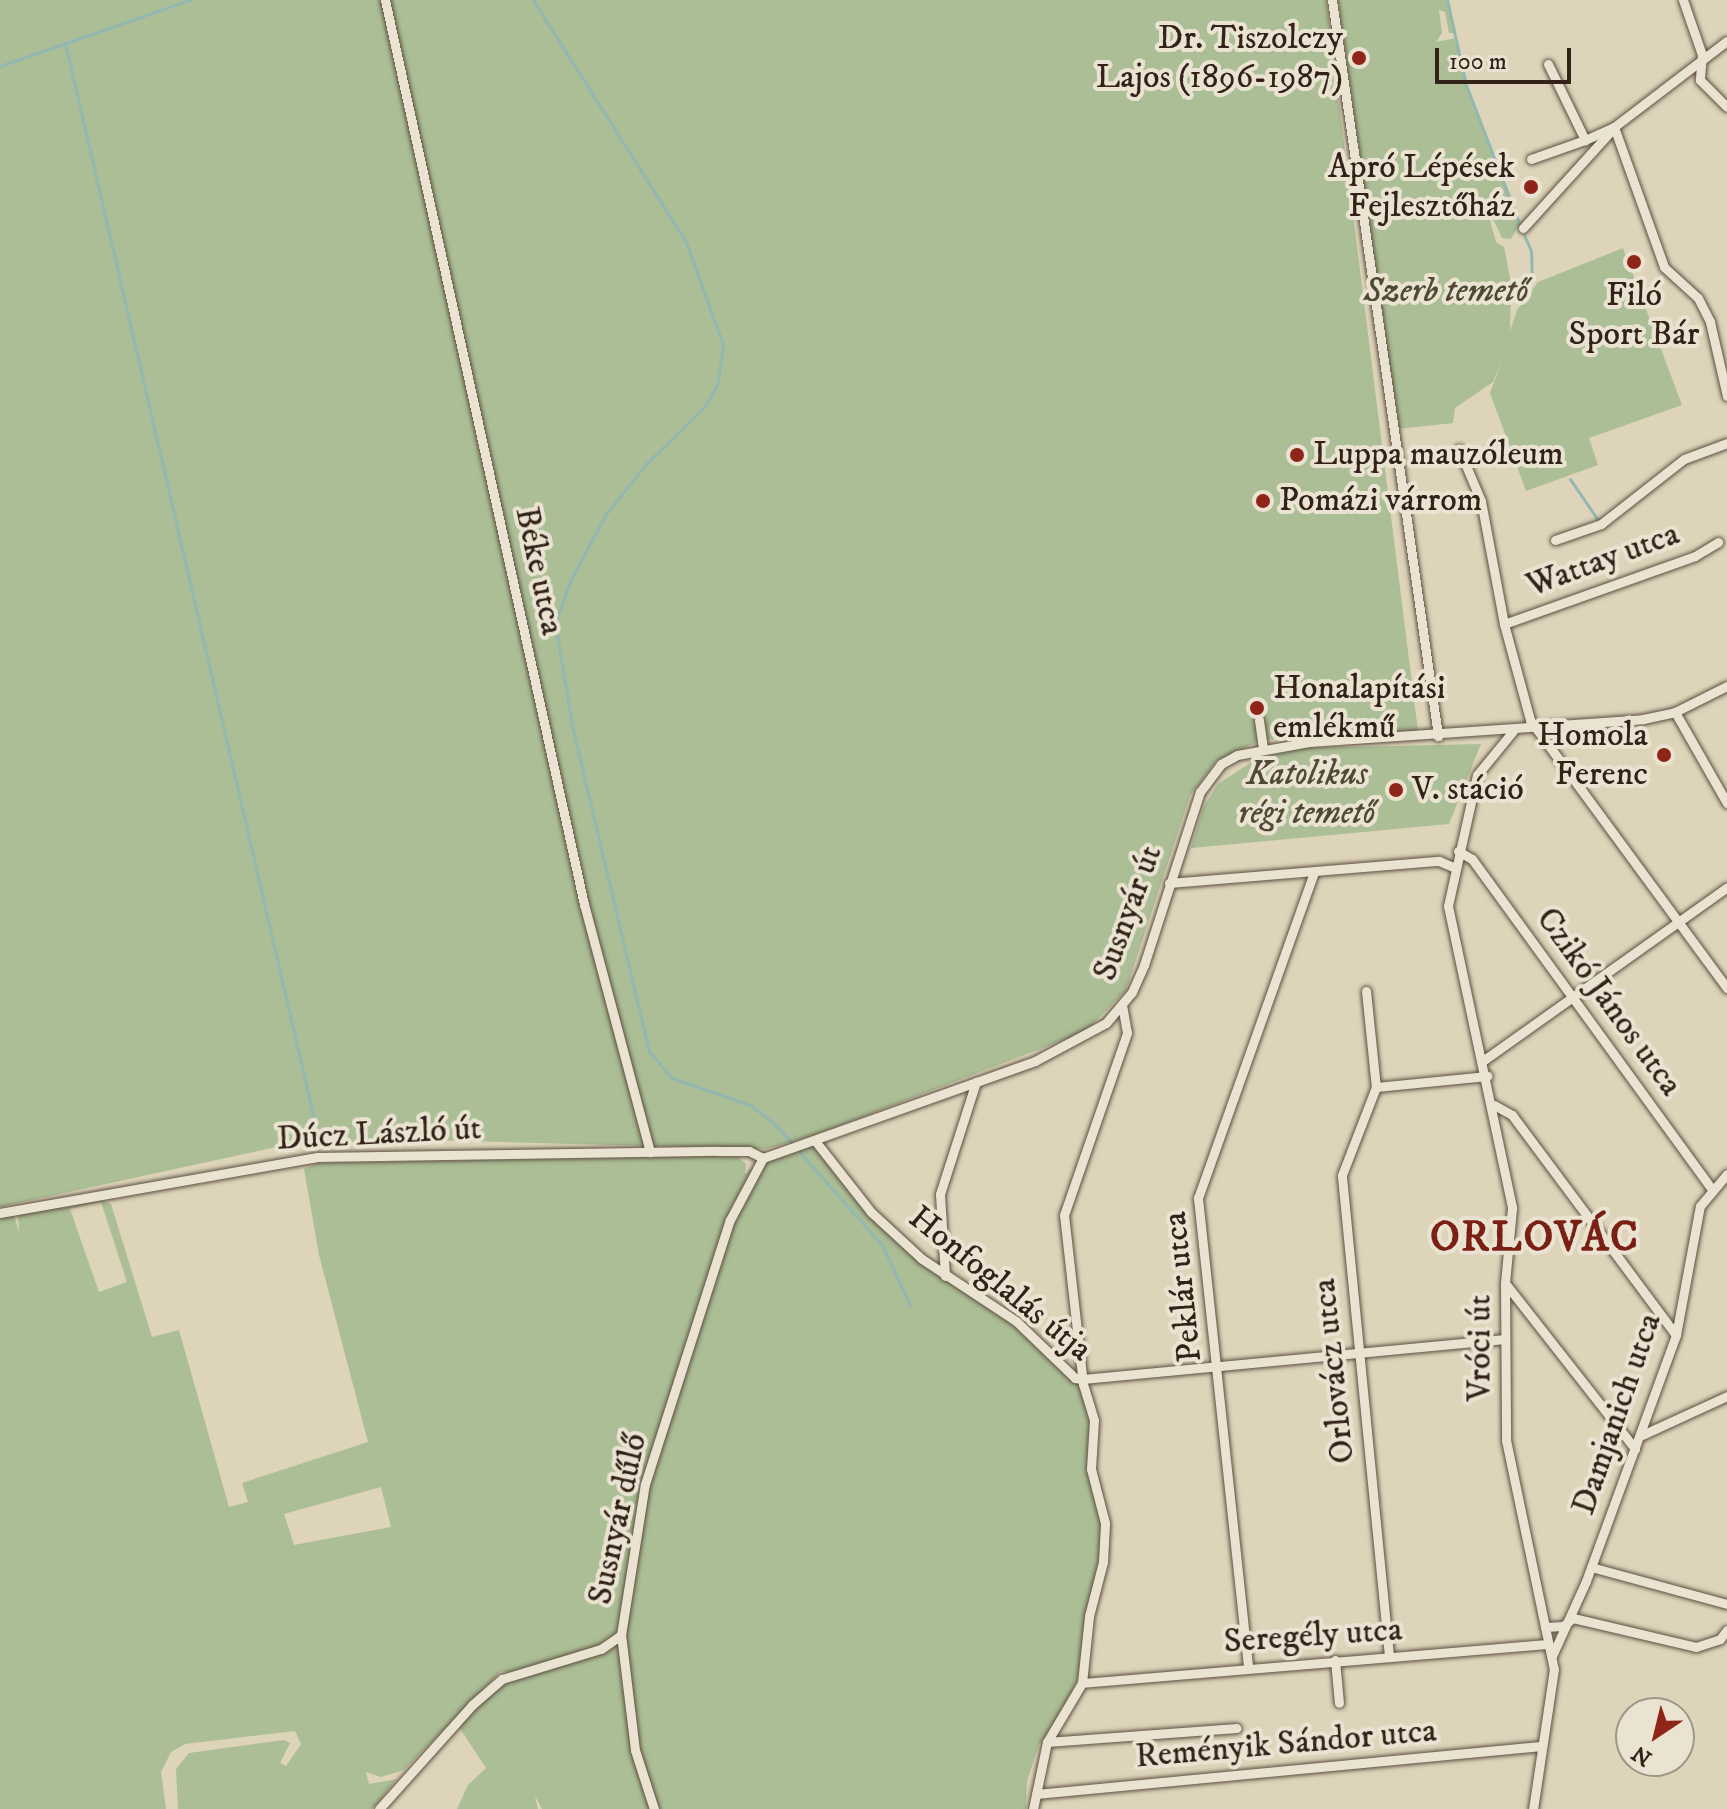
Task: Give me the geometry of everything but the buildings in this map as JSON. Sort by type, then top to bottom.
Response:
[{"type":"street","name":"Béke utca","points":[[385,0],[584,904],[650,1152]]},
{"type":"street","points":[[1332,0],[1438,736]]},
{"type":"street","points":[[1683,0],[1702,61],[1700,80],[1727,107]]},
{"type":"street","points":[[1523,228],[1614,127],[1727,41]]},
{"type":"street","points":[[1548,64],[1585,140]]},
{"type":"street","points":[[1531,159],[1614,127]]},
{"type":"street","points":[[1614,127],[1664,267],[1698,298],[1710,322],[1727,396]]},
{"type":"street","points":[[1555,540],[1601,524],[1684,459],[1727,443]]},
{"type":"street","points":[[1459,449],[1481,501],[1504,624],[1530,720],[1727,988]]},
{"type":"street","name":"Wattay utca","points":[[1504,624],[1695,556],[1718,542]]},
{"type":"street","name":"Susnyár út","points":[[763,1158],[802,1148],[1079,1041],[1122,1006],[1144,965],[1193,808],[1209,778],[1237,755],[1263,749],[1537,729],[1675,712],[1727,686]]},
{"type":"street","points":[[1675,712],[1727,803]]},
{"type":"street","points":[[1259,720],[1263,749]]},
{"type":"street","name":"Vróci út","points":[[1513,731],[1491,752],[1477,775],[1453,867],[1448,906],[1494,1105],[1512,1208],[1503,1339],[1506,1440],[1552,1656],[1533,1809]]},
{"type":"street","points":[[1486,732],[1491,752]]},
{"type":"street","name":"Czikó János utca","points":[[1458,851],[1472,859],[1712,1189]]},
{"type":"street","points":[[1169,883],[1439,861],[1453,867]]},
{"type":"street","name":"Peklár utca","points":[[1248,1666],[1198,1198],[1314,873]]},
{"type":"street","points":[[1484,1060],[1727,887]]},
{"type":"street","name":"Orlovácz utca","points":[[1366,991],[1376,1087],[1342,1175],[1389,1656]]},
{"type":"street","points":[[1122,1006],[1127,1033],[1064,1215],[1082,1379],[1503,1339]]},
{"type":"street","points":[[1376,1087],[1487,1076]]},
{"type":"street","points":[[945,1276],[940,1194],[976,1082]]},
{"type":"street","points":[[1494,1105],[1512,1115],[1676,1335]]},
{"type":"street","name":"Honfoglalás útja","points":[[816,1142],[871,1212],[945,1276],[1016,1321],[1075,1378],[1082,1379],[1094,1420],[1091,1469],[1105,1523],[1082,1683],[1047,1742],[1033,1809]]},
{"type":"street","name":"Dúcz László út","points":[[0,1213],[317,1157],[749,1151],[763,1158]]},
{"type":"street","name":"Susnyár dűlő","points":[[654,1809],[635,1750],[621,1635],[645,1484],[730,1220],[763,1158]]},
{"type":"street","name":"Damjanich utca","points":[[1552,1656],[1591,1567],[1642,1435],[1676,1335],[1693,1225],[1712,1189],[1727,1174]]},
{"type":"street","points":[[1505,1283],[1635,1449]]},
{"type":"street","points":[[1062,1363],[1079,1348]]},
{"type":"street","points":[[1642,1435],[1727,1396]]},
{"type":"street","points":[[1591,1567],[1727,1604]]},
{"type":"street","points":[[1545,1627],[1563,1626],[1573,1618],[1696,1647],[1720,1639],[1727,1630]]},
{"type":"street","points":[[379,1809],[472,1705],[502,1679],[601,1649],[621,1635]]},
{"type":"street","name":"Seregély utca","points":[[1082,1683],[1248,1666],[1307,1666],[1335,1660],[1548,1644]]},
{"type":"street","points":[[1335,1660],[1339,1703]]},
{"type":"street","points":[[1047,1742],[1236,1728]]},
{"type":"street","name":"Reményik Sándor utca","points":[[1036,1794],[1541,1746]]},
{"type":"green space","points":[[0,0],[1326,0],[1418,731],[1262,740],[1216,761],[1190,796],[1126,990],[1085,1032],[812,1136],[766,1149],[427,1140],[290,1144],[0,1207]]},
{"type":"green space","name":"Szerb temető","points":[[1338,0],[1449,0],[1456,33],[1449,33],[1445,12],[1439,10],[1442,33],[1436,42],[1457,38],[1467,86],[1520,223],[1511,239],[1502,238],[1485,202],[1496,242],[1504,247],[1511,283],[1510,331],[1517,310],[1538,282],[1623,248],[1682,405],[1589,438],[1598,465],[1526,491],[1490,393],[1502,361],[1493,382],[1455,408],[1453,423],[1398,429]]},
{"type":"green space","name":"Katolikus régi temető","points":[[1481,744],[1449,824],[1191,848],[1204,806],[1218,784],[1258,758],[1305,748]]},
{"type":"green space","points":[[813,1138],[871,1212],[922,1259],[997,1307],[1082,1379],[1094,1420],[1091,1469],[1105,1523],[1078,1677],[1066,1708],[1039,1745],[1027,1781],[1026,1809],[542,1809],[535,1796],[538,1809],[457,1809],[468,1785],[486,1768],[457,1724],[490,1689],[517,1673],[501,1671],[404,1770],[381,1777],[366,1772],[369,1784],[397,1779],[372,1809],[178,1809],[176,1769],[189,1753],[284,1740],[290,1743],[280,1763],[286,1766],[301,1744],[295,1731],[185,1744],[171,1752],[161,1772],[166,1809],[0,1809],[0,1218],[14,1215],[19,1232],[18,1215],[98,1200],[111,1204],[152,1337],[179,1330],[229,1507],[248,1502],[242,1483],[368,1442],[319,1255],[304,1169],[318,1163],[700,1156],[738,1157],[746,1164],[745,1174],[770,1153]],"holes":[[[101,1202],[127,1282],[99,1292],[70,1209]],[[381,1487],[391,1527],[294,1545],[284,1514]]]},
{"type":"waterway","points":[[0,66],[190,0]]},
{"type":"waterway","points":[[533,0],[686,242],[723,345],[718,382],[705,406],[645,465],[606,514],[571,579],[555,623],[573,730],[649,1051],[672,1078],[750,1105],[774,1123],[882,1245],[910,1305]]},
{"type":"waterway","points":[[1447,0],[1466,85],[1520,225]]},
{"type":"waterway","points":[[65,43],[314,1119]]},
{"type":"waterway","points":[[1524,235],[1531,251],[1532,282]]},
{"type":"waterway","points":[[1570,479],[1598,520]]},
{"type":"place","name":"Dr. Tiszolczy Lajos (1896-1987)","points":[[1359,58]]},
{"type":"place","name":"Apró Lépések Fejlesztőház","points":[[1531,187]]},
{"type":"place","name":"Filó Sport Bár","points":[[1634,262]]},
{"type":"place","name":"Luppa mauzóleum","points":[[1297,455]]},
{"type":"place","name":"Pomázi várrom","points":[[1263,501]]},
{"type":"place","name":"Honalapítási emlékmű","points":[[1257,708]]},
{"type":"place","name":"Homola Ferenc","points":[[1664,755]]},
{"type":"place","name":"V. stáció","points":[[1396,790]]},
{"type":"district","name":"ORLOVÁC","points":[[1535,1238]]}]
